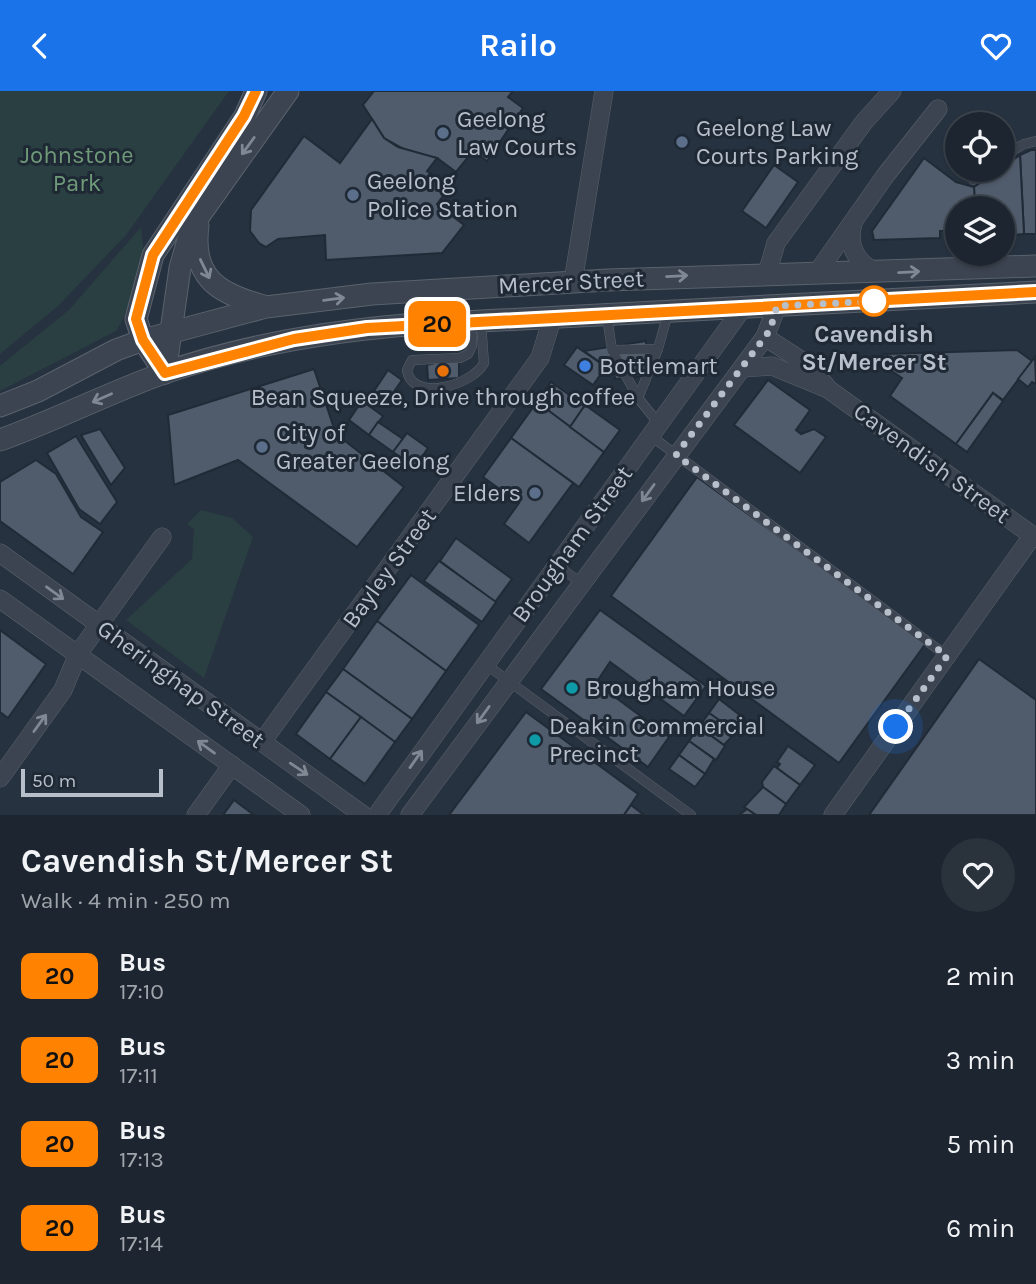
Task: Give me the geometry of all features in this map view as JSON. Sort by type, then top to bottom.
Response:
[{"type":"street","points":[[165,373],[143,340],[136,314],[153,255],[244,116],[257,91]]},
{"type":"street","points":[[165,373],[187,238],[206,204],[288,91]]},
{"type":"street","points":[[552,319],[564,304],[573,282],[604,91]]},
{"type":"street","name":"Brougham Street","points":[[864,122],[880,91]]},
{"type":"street","name":"Brougham Street","points":[[377,815],[767,274],[775,245],[864,122],[892,91]]},
{"type":"street","points":[[817,273],[856,216],[938,109]]},
{"type":"street","points":[[206,204],[199,223],[197,247],[206,275],[231,295],[266,307]]},
{"type":"street","points":[[856,216],[850,239],[852,249],[860,262],[876,272]]},
{"type":"street","name":"Mercer Street","points":[[0,406],[38,391],[143,340],[266,307],[372,294],[473,287],[1036,266]]},
{"type":"street","points":[[767,274],[777,306]]},
{"type":"street","points":[[473,287],[475,322]]},
{"type":"street","name":"Mercer Street","points":[[0,440],[165,373],[255,348],[332,333],[405,325],[607,317],[1036,292]]},
{"type":"street","name":"Brougham Street","points":[[410,815],[765,337],[777,306]]},
{"type":"street","name":"Bayley Street","points":[[262,742],[540,358],[552,319]]},
{"type":"street","name":"Cavendish Street","points":[[765,337],[812,369],[828,389]]},
{"type":"street","name":"Cavendish Street","points":[[743,367],[772,366],[828,389],[1034,537]]},
{"type":"street","points":[[0,778],[63,690],[78,654],[162,537]]},
{"type":"street","points":[[833,815],[1034,537]]},
{"type":"street","name":"Gheringhap Street","points":[[0,553],[363,815]]},
{"type":"street","name":"Gheringhap Street","points":[[0,599],[301,815]]},
{"type":"street","points":[[196,815],[232,765]]},
{"type":"lane","points":[[1015,149],[1024,143],[1036,141]]},
{"type":"lane","points":[[638,398],[658,349],[668,313]]},
{"type":"lane","points":[[607,317],[612,350],[655,430],[676,455],[947,656]]},
{"type":"lane","points":[[475,322],[484,363],[474,375],[467,381],[427,389],[410,379],[407,368],[412,360],[460,358],[468,354],[472,346],[475,322]]},
{"type":"lane","points":[[612,350],[658,349]]},
{"type":"lane","points":[[556,565],[583,584]]},
{"type":"lane","points":[[484,663],[691,815]]},
{"type":"green space","name":"Johnstone Park","points":[[0,91],[229,91],[126,235],[58,306],[0,354]]},
{"type":"green space","points":[[141,227],[144,257],[124,317],[116,331],[0,391],[0,366],[70,309]]},
{"type":"green space","points":[[201,510],[232,518],[253,537],[204,678],[126,620],[192,559],[194,529],[187,524]]},
{"type":"building","name":"Geelong Law Courts","points":[[374,91],[513,91],[508,97],[523,108],[487,161],[473,151],[456,172],[437,158],[411,153],[384,138],[363,105]]},
{"type":"building","name":"Geelong Police Station","points":[[372,119],[384,138],[398,147],[437,158],[427,171],[449,188],[437,204],[464,225],[442,253],[326,260],[325,235],[278,239],[266,247],[259,243],[250,231],[251,210],[304,136],[340,163]]},
{"type":"building","points":[[1036,150],[1036,234],[1024,234],[1020,155]]},
{"type":"building","points":[[1020,155],[1024,234],[1015,235],[1015,196],[974,196],[974,187],[981,182],[1015,182],[1015,158]]},
{"type":"building","points":[[924,158],[945,174],[945,182],[974,187],[974,196],[945,196],[945,231],[940,231],[940,238],[874,240],[872,231]]},
{"type":"building","points":[[774,165],[798,182],[766,228],[742,211]]},
{"type":"building","points":[[646,341],[647,376],[615,379],[614,372],[584,351]]},
{"type":"building","name":"Bottlemart","points":[[577,347],[606,367],[593,385],[564,365]]},
{"type":"building","points":[[1017,350],[1032,361],[1003,400],[993,393],[956,444],[890,396],[902,378],[878,362],[884,354]]},
{"type":"building","name":"Bean Squeeze, Drive through coffee","points":[[459,357],[459,378],[428,380],[427,365]]},
{"type":"building","points":[[1035,357],[1036,384],[1032,382],[1028,387],[1018,379]]},
{"type":"building","name":"City of Greater Geelong","points":[[314,369],[336,434],[404,487],[357,547],[238,460],[174,485],[168,415]]},
{"type":"building","points":[[388,370],[402,380],[388,400],[374,391]]},
{"type":"building","points":[[768,380],[810,410],[796,430],[801,434],[814,429],[826,437],[800,473],[734,425]]},
{"type":"building","points":[[551,382],[585,406],[570,427],[537,402]]},
{"type":"building","points":[[993,393],[1003,401],[967,452],[956,444]]},
{"type":"building","points":[[362,401],[383,416],[369,435],[349,420]]},
{"type":"building","points":[[537,402],[604,452],[579,487],[511,438]]},
{"type":"building","points":[[585,405],[620,430],[604,452],[570,427]]},
{"type":"building","points":[[378,422],[403,439],[393,452],[369,435]]},
{"type":"building","points":[[100,429],[125,468],[111,485],[81,435]]},
{"type":"building","points":[[407,433],[428,448],[415,467],[393,452]]},
{"type":"building","points":[[76,436],[117,502],[100,524],[79,509],[47,453]]},
{"type":"building","name":"Elders","points":[[511,438],[573,483],[529,543],[504,524],[519,503],[483,477]]},
{"type":"building","points":[[36,460],[56,474],[81,517],[103,532],[73,574],[0,521],[0,482]]},
{"type":"building","points":[[697,477],[926,643],[839,763],[611,596]]},
{"type":"building","points":[[456,538],[512,579],[495,602],[440,561]]},
{"type":"building","points":[[439,561],[496,602],[482,622],[424,581]]},
{"type":"building","points":[[411,575],[479,625],[446,671],[377,621]]},
{"type":"building","name":"Brougham House","points":[[600,610],[706,686],[684,716],[610,662],[596,683],[669,737],[648,767],[541,689]]},
{"type":"building","points":[[377,621],[446,671],[412,719],[343,669]]},
{"type":"building","points":[[0,630],[46,664],[8,718],[0,712]]},
{"type":"building","points":[[979,659],[1036,700],[1036,815],[869,815]]},
{"type":"building","points":[[343,669],[412,719],[395,742],[326,692]]},
{"type":"building","points":[[326,692],[361,717],[330,759],[296,734]]},
{"type":"building","points":[[719,699],[745,719],[736,732],[709,713]]},
{"type":"building","name":"Deakin Commercial Precinct","points":[[526,712],[638,794],[624,815],[449,815]]},
{"type":"building","points":[[709,713],[736,732],[724,745],[699,727]]},
{"type":"building","points":[[361,717],[395,742],[365,784],[330,759]]},
{"type":"building","points":[[699,727],[725,746],[716,760],[689,741]]},
{"type":"building","points":[[689,741],[714,759],[705,774],[679,755]]},
{"type":"building","points":[[788,746],[815,765],[800,785],[777,768],[780,764],[777,762]]},
{"type":"building","points":[[679,755],[705,774],[695,787],[669,769]]},
{"type":"building","points":[[774,766],[800,785],[786,804],[763,787],[762,782]]},
{"type":"building","points":[[763,787],[786,804],[779,815],[756,815],[744,807]]},
{"type":"building","points":[[234,800],[254,815],[223,815]]},
{"type":"building","points":[[631,805],[644,815],[624,815]]},
{"type":"building","points":[[747,809],[756,815],[739,815]]},
{"type":"bus line","name":"20","points":[[256,91],[244,116],[153,255],[136,319],[143,340],[165,373],[294,339],[367,328],[1036,292]]},
{"type":"place","name":"Geelong Law Courts","points":[[443,133]]},
{"type":"place","name":"Geelong Law Courts Parking","points":[[682,142]]},
{"type":"place","name":"Geelong Police Station","points":[[353,195]]},
{"type":"place","name":"Cavendish St/Mercer St","points":[[874,301]]},
{"type":"place","name":"Bottlemart","points":[[585,366]]},
{"type":"place","name":"Bean Squeeze, Drive through coffee","points":[[443,371]]},
{"type":"place","name":"City of Greater Geelong","points":[[262,447]]},
{"type":"place","name":"Elders","points":[[535,493]]},
{"type":"place","name":"Brougham House","points":[[572,688]]},
{"type":"place","name":"Deakin Commercial Precinct","points":[[535,740]]},
{"type":"route","points":[[874,301],[880,301],[777,306],[770,330],[676,455],[947,656],[896,727]]}]
